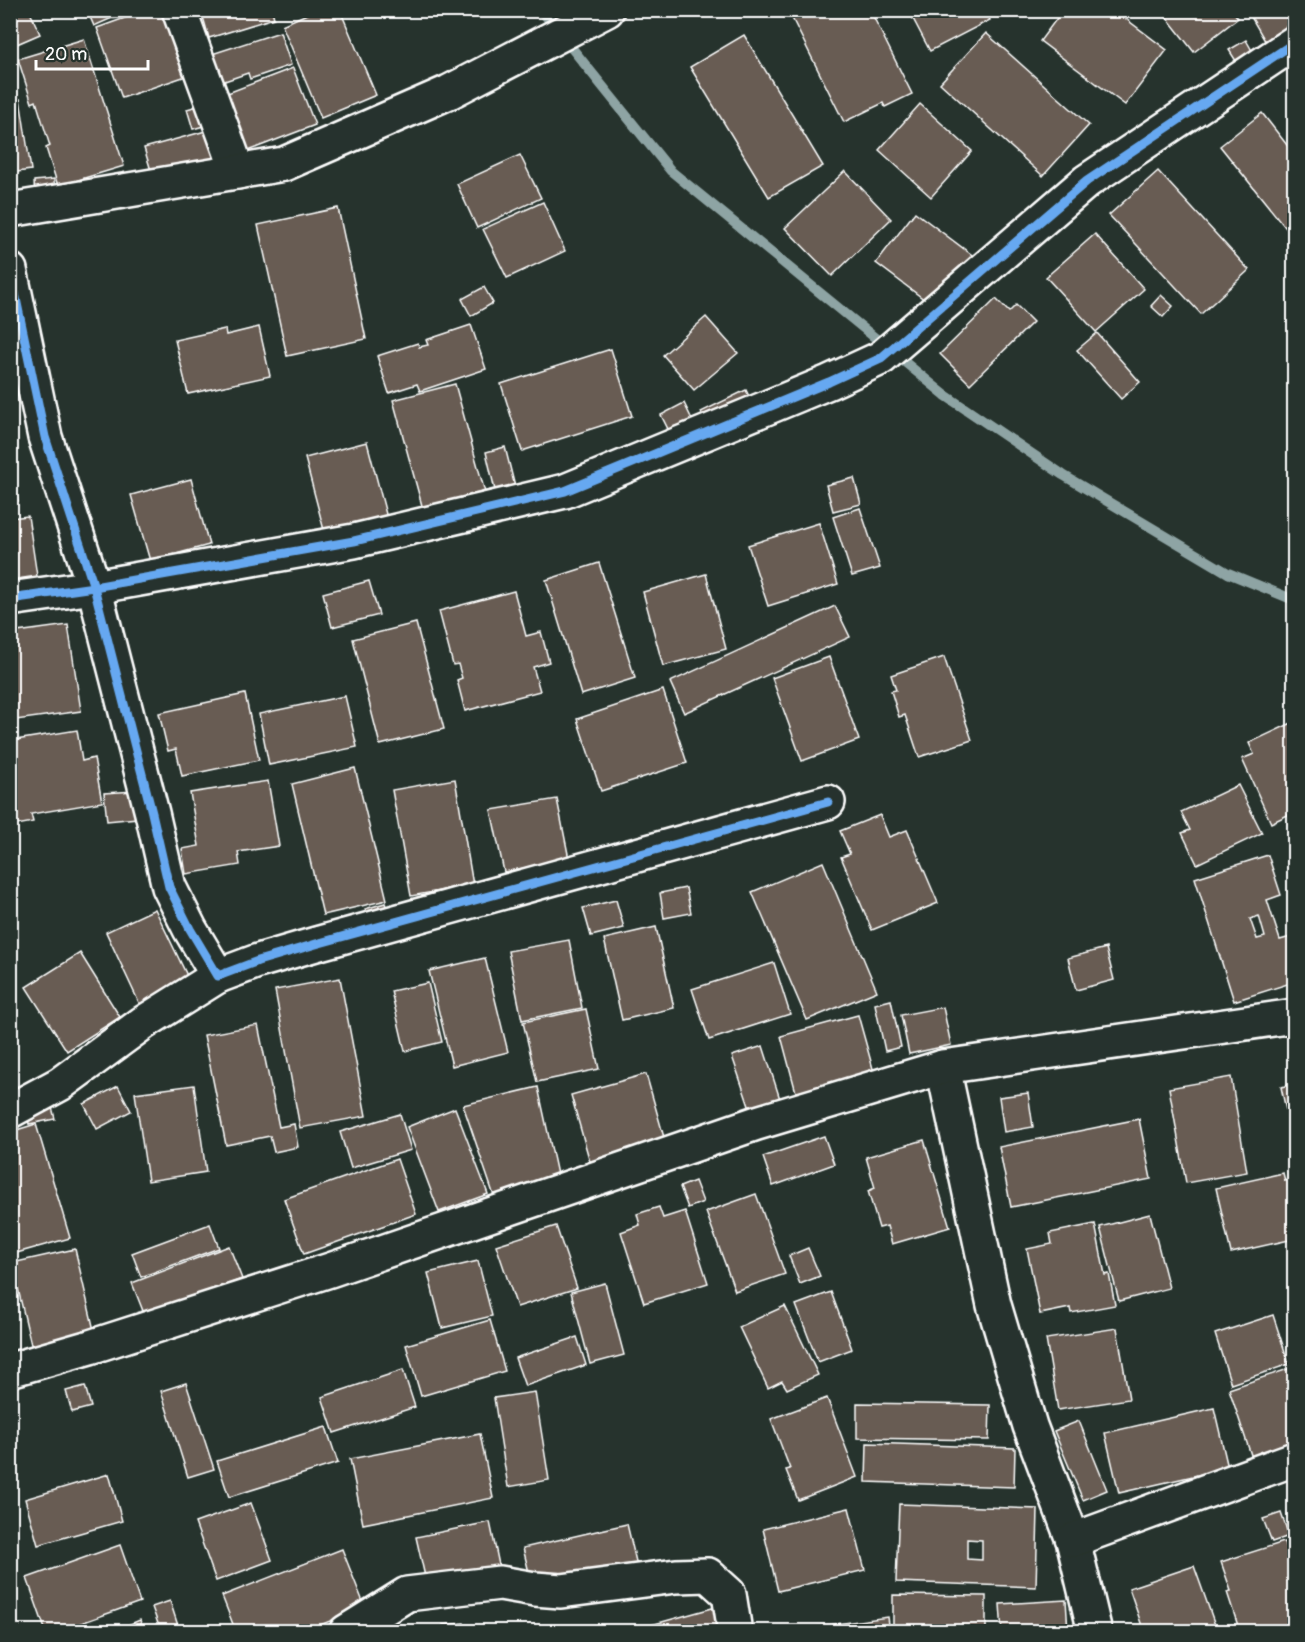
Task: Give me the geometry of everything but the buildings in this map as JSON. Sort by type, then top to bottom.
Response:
[{"type":"street","points":[[179,10],[238,172]]},
{"type":"street","points":[[10,210],[284,164],[449,92],[607,10]]},
{"type":"street","points":[[10,599],[94,587],[354,541],[566,491],[830,382],[881,358],[1087,181],[1294,44]]},
{"type":"street","points":[[10,270],[45,437],[94,587],[169,886],[190,929],[218,976]]},
{"type":"street","points":[[10,1111],[60,1084],[143,1023],[218,976],[258,961],[316,944],[828,802]]},
{"type":"street","points":[[10,1370],[90,1347],[330,1270],[757,1122],[943,1067],[1294,1016]]},
{"type":"street","points":[[943,1067],[994,1305],[1030,1426],[1073,1540],[1095,1632]]},
{"type":"street","points":[[1073,1540],[1294,1460]]},
{"type":"street","points":[[346,1632],[407,1594],[500,1583],[561,1591],[676,1576],[708,1575],[729,1594],[735,1632]]},
{"type":"waterway","points":[[541,10],[671,171],[945,395],[1063,475],[1228,573],[1294,600]]},
{"type":"cycle path","points":[[10,599],[94,587],[354,541],[565,491],[829,382],[881,358],[1087,181],[1294,43]]},
{"type":"cycle path","points":[[10,270],[45,437],[94,587],[169,887],[190,929],[218,976],[258,961],[316,944],[828,802]]}]
